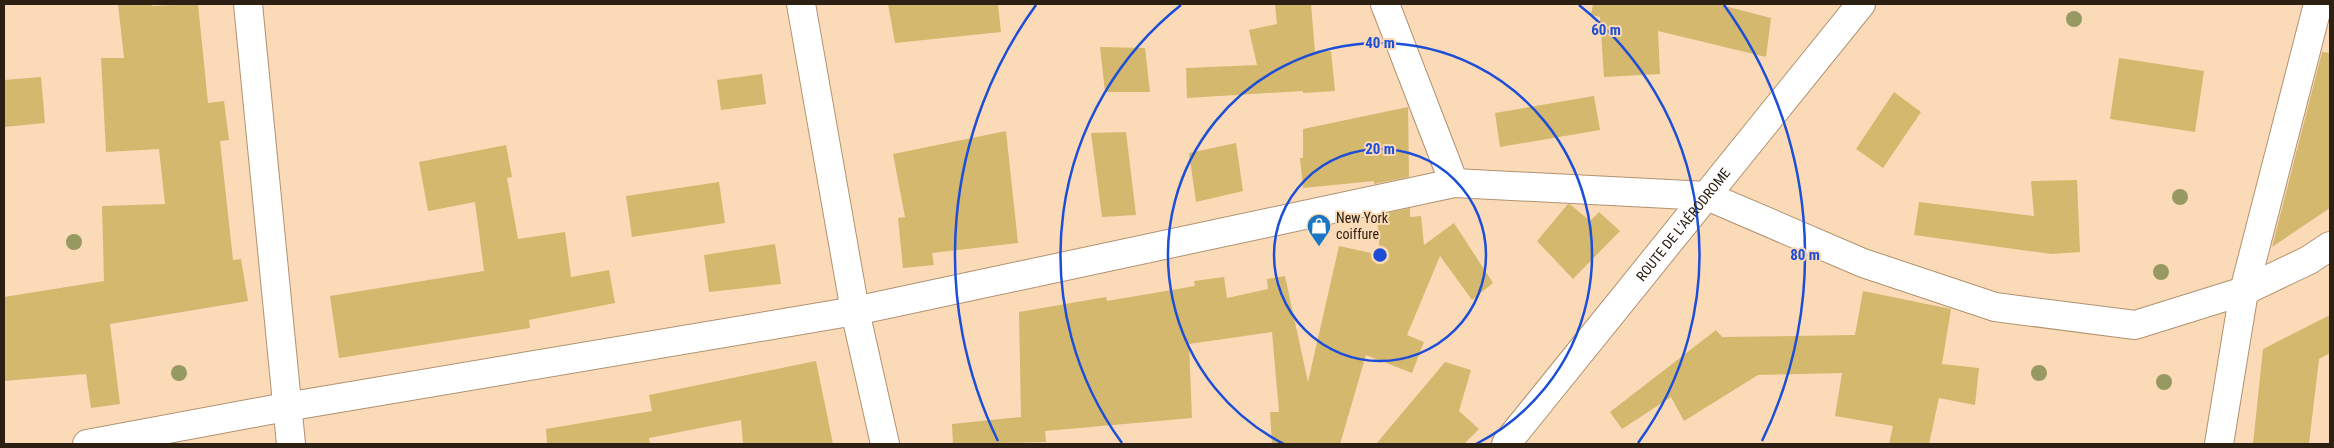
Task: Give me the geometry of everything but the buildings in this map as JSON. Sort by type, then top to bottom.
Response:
[{"type":"street","points":[[248,4],[290,444]]},
{"type":"street","points":[[801,4],[854,311],[885,444]]},
{"type":"street","points":[[1385,4],[1454,183]]},
{"type":"street","points":[[2219,444],[2244,291],[2318,4]]},
{"type":"street","name":"ROUTE DE L'AÉRODROME","points":[[1506,444],[1858,5]]},
{"type":"street","points":[[87,444],[286,407],[854,311],[1454,183],[1706,196],[1863,263],[1994,307],[2135,325],[2244,291],[2309,260],[2330,246]]},
{"type":"place","name":"New York coiffure","points":[[1319,247]]}]
